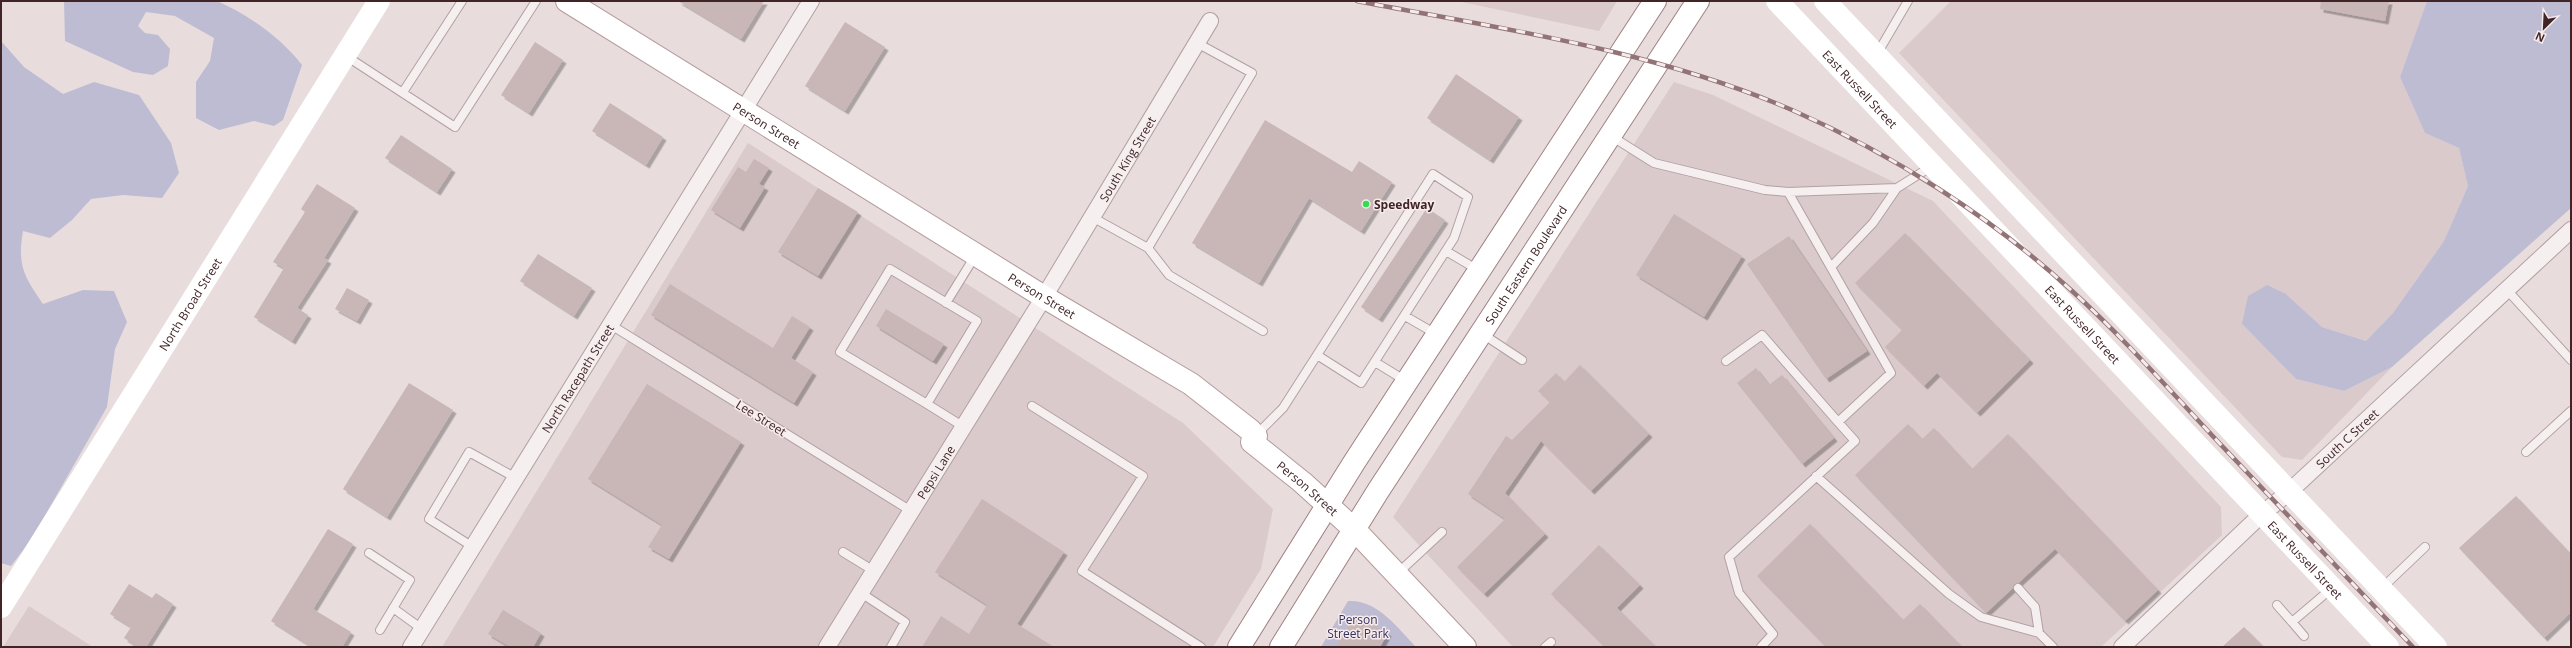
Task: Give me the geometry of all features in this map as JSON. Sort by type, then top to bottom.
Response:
[{"type":"main road","name":"North Broad Street","points":[[1,607],[379,1]]},
{"type":"main road","name":"Person Street","points":[[567,1],[1044,297],[1191,384],[1225,409],[1256,436],[1252,442],[1302,482],[1326,506],[1354,529],[1465,647]]},
{"type":"main road","points":[[1239,647],[1326,506],[1406,381],[1655,1]]},
{"type":"main road","name":"South Eastern Boulevard","points":[[1281,647],[1354,529],[1698,1]]},
{"type":"main road","name":"East Russell Street","points":[[1777,1],[2388,647]]},
{"type":"main road","points":[[1825,1],[2436,647]]},
{"type":"street","name":"North Racepath Street","points":[[411,647],[811,1]]},
{"type":"street","name":"South King Street","points":[[1044,297],[1210,21]]},
{"type":"street","name":"South C Street","points":[[2122,647],[2262,514],[2289,492],[2571,230]]},
{"type":"street","name":"Pepsi Lane","points":[[827,647],[1044,297]]},
{"type":"lane","points":[[402,92],[462,1]]},
{"type":"lane","points":[[345,55],[456,127],[536,1]]},
{"type":"lane","points":[[1876,55],[1908,1]]},
{"type":"lane","points":[[1148,248],[1252,73],[1197,43]]},
{"type":"lane","points":[[1610,136],[1654,163],[1765,190],[1788,192],[1896,188]]},
{"type":"lane","points":[[1831,267],[1873,223],[1896,188],[1932,165]]},
{"type":"lane","points":[[1256,436],[1283,408],[1433,174],[1468,197],[1454,238],[1361,383],[1317,355]]},
{"type":"lane","points":[[1788,192],[1892,373],[1838,422]]},
{"type":"lane","points":[[1092,217],[1148,248],[1169,275],[1264,331]]},
{"type":"lane","points":[[1446,251],[1479,270]]},
{"type":"lane","points":[[946,303],[976,255]]},
{"type":"lane","points":[[927,404],[977,321],[890,269],[840,352],[964,427]]},
{"type":"lane","points":[[2507,290],[2571,360]]},
{"type":"lane","points":[[1405,316],[1437,335]]},
{"type":"lane","name":"Lee Street","points":[[611,325],[911,511]]},
{"type":"lane","points":[[1481,333],[1522,360]]},
{"type":"lane","points":[[1726,361],[1762,335],[1855,441],[1729,557],[1739,593],[1773,634],[1761,647]]},
{"type":"lane","points":[[1375,362],[1406,381]]},
{"type":"lane","points":[[1032,406],[1142,476],[1082,571],[1201,647]]},
{"type":"lane","points":[[2526,452],[2571,411]]},
{"type":"lane","points":[[473,547],[429,519],[469,452],[516,478]]},
{"type":"lane","points":[[1816,476],[1949,594],[1981,617],[2039,633],[2053,647]]},
{"type":"lane","points":[[1396,574],[1442,532]]},
{"type":"lane","points":[[2381,589],[2425,547]]},
{"type":"lane","points":[[843,552],[874,571]]},
{"type":"lane","points":[[369,553],[410,580],[380,630]]},
{"type":"lane","points":[[2018,588],[2035,607],[2039,633]]},
{"type":"lane","points":[[2292,622],[2333,588]]},
{"type":"lane","points":[[861,593],[905,622],[890,647]]},
{"type":"lane","points":[[2276,604],[2304,636]]},
{"type":"lane","points":[[393,608],[422,629]]},
{"type":"shaded area","points":[[1457,1],[1617,1],[1599,31]]},
{"type":"shaded area","points":[[1951,1],[2427,1],[2400,77],[2425,133],[2459,148],[2468,186],[2444,241],[2393,313],[2366,341],[2322,327],[2286,294],[2242,324],[2296,379],[2344,391],[2392,367],[2302,460],[2282,457],[1899,53]]},
{"type":"shaded area","points":[[1674,82],[1713,95],[1933,201],[2221,507],[2222,535],[2101,647],[1513,647],[1393,517]]},
{"type":"shaded area","points":[[748,143],[1183,423],[1273,509],[1261,569],[1213,647],[442,647]]},
{"type":"shaded area","points":[[29,606],[93,647],[3,647]]},
{"type":"green space","points":[[64,1],[217,1],[241,13],[264,28],[294,55],[302,65],[283,120],[274,126],[254,121],[219,130],[196,118],[196,82],[210,61],[214,38],[175,16],[146,12],[138,26],[145,33],[158,35],[170,49],[168,66],[153,75],[133,72],[65,41]]},
{"type":"green space","points":[[2427,1],[2571,1],[2571,208],[2392,367],[2344,391],[2296,379],[2242,324],[2248,296],[2267,285],[2286,294],[2322,327],[2366,341],[2393,313],[2444,241],[2468,186],[2459,148],[2425,133],[2400,77]]},
{"type":"green space","points":[[1,41],[24,67],[63,94],[94,82],[139,95],[171,143],[179,173],[162,198],[123,195],[91,199],[72,220],[50,238],[23,231],[21,253],[24,270],[31,286],[43,304],[83,290],[114,291],[127,322],[115,349],[107,407],[31,540],[11,566],[1,563]]},
{"type":"green space","name":"Person Street Park","points":[[1348,601],[1359,602],[1378,610],[1386,616],[1416,647],[1321,647]]},
{"type":"building","points":[[678,1],[764,1],[741,39]]},
{"type":"building","points":[[2321,1],[2389,1],[2385,21],[2320,9]]},
{"type":"building","points":[[845,22],[885,47],[845,111],[805,86]]},
{"type":"building","points":[[535,42],[563,60],[529,113],[501,95]]},
{"type":"building","points":[[1456,74],[1519,117],[1490,160],[1427,118]]},
{"type":"building","points":[[610,103],[663,137],[646,165],[592,131]]},
{"type":"building","points":[[1265,120],[1352,172],[1359,161],[1392,182],[1361,231],[1309,198],[1259,283],[1192,243]]},
{"type":"building","points":[[401,135],[452,169],[437,192],[385,158]]},
{"type":"building","points":[[754,159],[769,168],[759,184],[765,187],[740,228],[711,210],[738,167],[746,172]]},
{"type":"building","points":[[317,184],[355,208],[324,258],[328,260],[297,308],[308,315],[292,341],[254,317],[284,268],[273,262],[305,212],[301,209]]},
{"type":"building","points":[[818,188],[858,212],[818,276],[778,252]]},
{"type":"building","points":[[1427,208],[1445,220],[1379,319],[1361,307]]},
{"type":"building","points":[[1674,214],[1742,256],[1704,317],[1636,275]]},
{"type":"building","points":[[1905,233],[2030,360],[1977,413],[1937,373],[1924,386],[1885,347],[1902,330],[1855,283]]},
{"type":"building","points":[[1789,236],[1867,351],[1826,379],[1747,264]]},
{"type":"building","points":[[538,254],[592,288],[574,316],[520,281]]},
{"type":"building","points":[[670,284],[773,348],[792,316],[810,327],[791,358],[813,372],[794,403],[651,315]]},
{"type":"building","points":[[347,288],[369,300],[357,321],[335,309]]},
{"type":"building","points":[[886,309],[944,344],[933,361],[876,326]]},
{"type":"building","points":[[1580,365],[1649,434],[1591,491],[1541,441],[1505,493],[1545,534],[1484,594],[1457,567],[1505,519],[1468,494],[1506,436],[1512,440],[1550,402],[1538,391],[1556,373],[1564,382]]},
{"type":"building","points":[[1756,368],[1769,385],[1782,375],[1834,438],[1802,464],[1737,383]]},
{"type":"building","points":[[409,383],[453,410],[387,517],[343,489]]},
{"type":"building","points":[[647,384],[741,442],[669,559],[648,547],[662,525],[588,479]]},
{"type":"building","points":[[1908,424],[1922,439],[1934,428],[1972,469],[2008,434],[2158,590],[2125,621],[2055,549],[1986,613],[1855,475]]},
{"type":"building","points":[[2516,496],[2571,554],[2571,612],[2544,638],[2459,548]]},
{"type":"building","points":[[982,499],[1064,552],[1017,624],[1054,647],[922,647],[941,616],[969,634],[987,605],[935,572]]},
{"type":"building","points":[[1810,524],[1903,620],[1920,604],[1962,647],[1826,647],[1757,576]]},
{"type":"building","points":[[328,529],[353,544],[313,609],[351,632],[342,647],[312,647],[271,621]]},
{"type":"building","points":[[1599,545],[1640,585],[1617,608],[1656,647],[1605,647],[1551,594]]},
{"type":"building","points":[[129,584],[152,598],[156,593],[173,604],[146,647],[138,647],[124,638],[131,627],[110,614]]},
{"type":"building","points":[[503,610],[541,633],[533,647],[510,647],[488,634]]},
{"type":"building","points":[[1355,614],[1388,633],[1380,647],[1336,647]]},
{"type":"building","points":[[2244,627],[2264,647],[2222,647]]},
{"type":"railway","points":[[1357,1],[1522,32],[1577,44],[1632,57],[1739,89],[1792,110],[1829,127],[1866,146],[1939,189],[1973,212],[2040,263],[2091,309],[2148,367],[2413,647]]},
{"type":"place","name":"Speedway","points":[[1366,204]]}]
